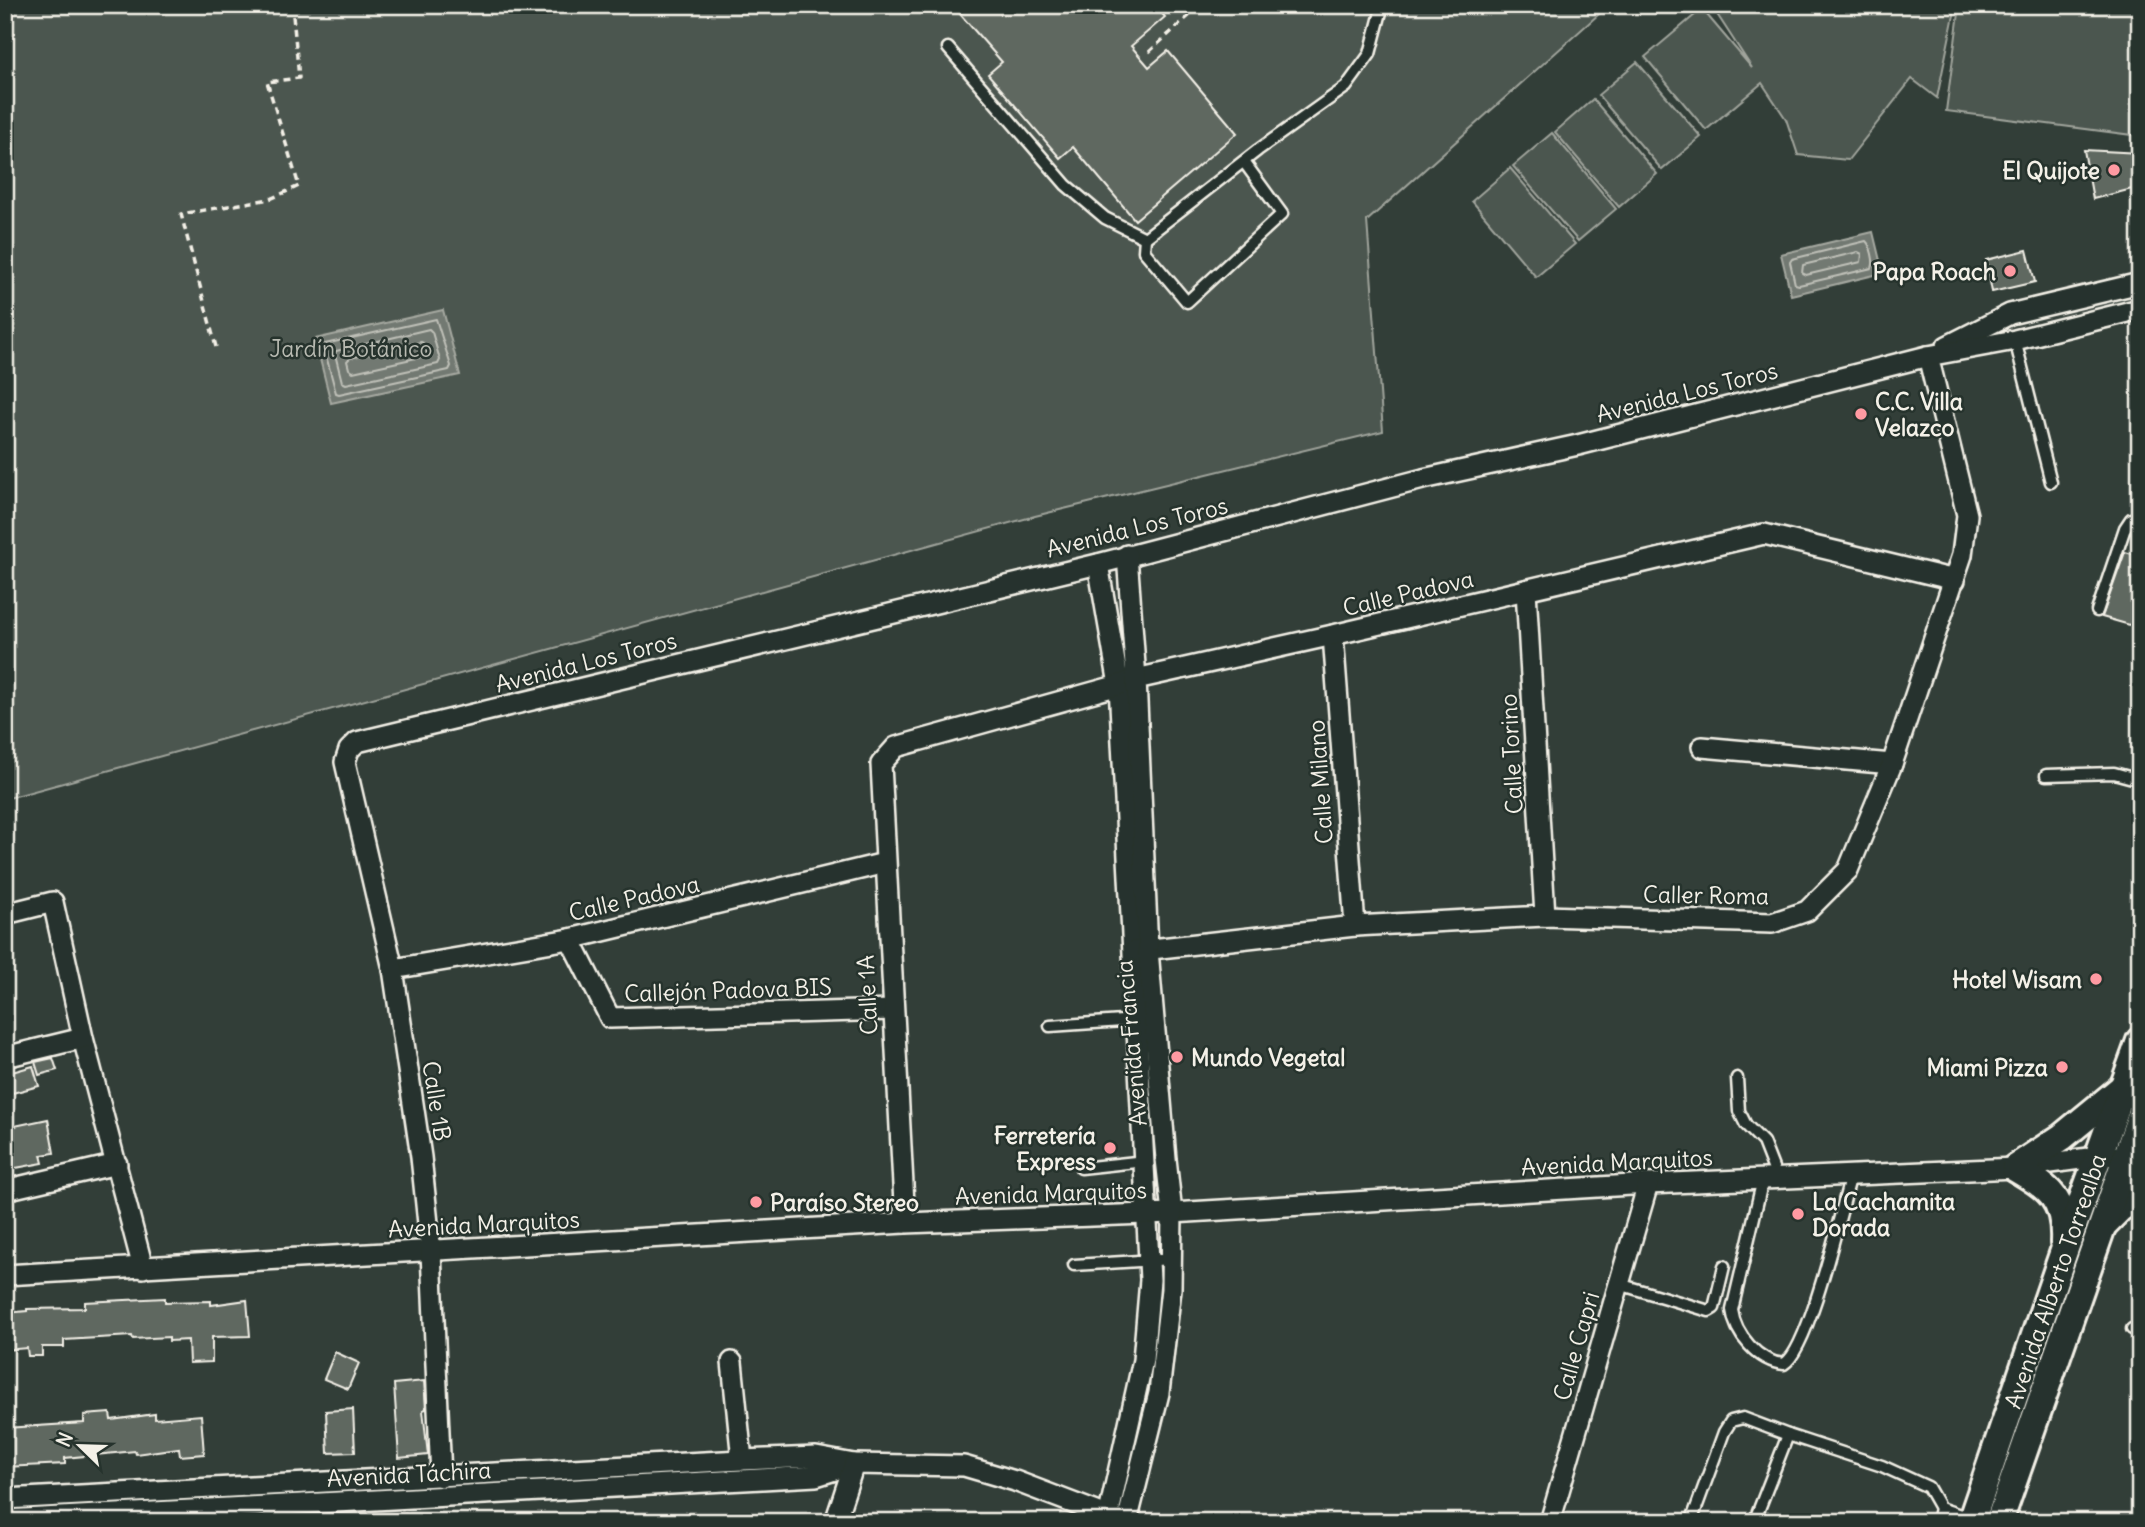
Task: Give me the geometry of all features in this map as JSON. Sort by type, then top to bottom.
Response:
[{"type":"main road","name":"Avenida Alberto Torrealba","points":[[1999,1522],[2102,1226],[2125,1147],[2125,1086],[2140,1041]]},
{"type":"main road","points":[[2064,1251],[2064,1222],[2057,1200],[2041,1184],[2015,1168],[2062,1137],[2125,1086]]},
{"type":"main road","name":"Avenida Alberto Torrealba","points":[[1972,1521],[2064,1251],[2125,1147]]},
{"type":"main road","points":[[2102,1226],[2120,1208],[2140,1196]]},
{"type":"street","points":[[1928,356],[2010,314],[2140,283]]},
{"type":"street","points":[[1928,356],[2015,340],[2140,309]]},
{"type":"street","name":"Avenida Los Toros","points":[[357,742],[1098,564],[1423,479],[1578,445],[1928,356]]},
{"type":"street","name":"Caller Roma","points":[[1141,951],[1355,926],[1545,916],[1772,923],[1807,911],[1848,870],[1892,764],[1962,555],[1966,515],[1928,356]]},
{"type":"street","name":"Calle Padova","points":[[881,764],[896,747],[1127,682],[1764,534],[1955,580]]},
{"type":"street","name":"Avenida Francia","points":[[1116,1521],[1158,1393],[1171,1289],[1172,1259],[1172,1213],[1141,951],[1127,682],[1127,555]]},
{"type":"street","name":"Avenida Francia","points":[[1098,564],[1127,682]]},
{"type":"street","name":"Calle Torino","points":[[1526,590],[1545,916]]},
{"type":"street","name":"Calle Milano","points":[[1333,635],[1355,926]]},
{"type":"street","name":"Calle 1B","points":[[357,742],[349,750],[345,762],[393,970],[421,1157],[431,1252],[440,1477]]},
{"type":"street","points":[[1702,747],[1892,764]]},
{"type":"street","name":"Calle 1A","points":[[881,764],[905,1223]]},
{"type":"street","name":"Calle Padova","points":[[393,970],[570,939],[885,863]]},
{"type":"street","points":[[5,914],[53,902],[83,1038],[143,1268]]},
{"type":"street","name":"Callejón Padova BIS","points":[[570,939],[610,1018],[893,1010]]},
{"type":"street","name":"Avenida Francia","points":[[1116,1521],[1143,1360],[1150,1280],[1138,1020],[1141,951]]},
{"type":"street","points":[[5,1057],[83,1038]]},
{"type":"street","name":"Avenida Marquitos","points":[[5,1275],[905,1223],[1172,1213],[1648,1184],[2015,1168],[2125,1147]]},
{"type":"street","points":[[5,1190],[117,1164]]},
{"type":"street","name":"Calle Capri","points":[[1550,1522],[1648,1184]]},
{"type":"street","points":[[732,1362],[742,1460]]},
{"type":"street","points":[[5,1499],[742,1460],[816,1466],[964,1466],[1015,1480],[1116,1521]]},
{"type":"street","points":[[835,1522],[854,1464]]},
{"type":"street","name":"Avenida Táchira","points":[[5,1520],[72,1519],[816,1466]]},
{"type":"lane","points":[[1244,162],[1282,214],[1187,302],[1144,251],[1145,238],[1244,162],[1346,87],[1370,54],[1381,12],[1378,5]]},
{"type":"lane","points":[[948,48],[1066,185],[1105,218],[1145,238]]},
{"type":"lane","points":[[2015,340],[2051,482]]},
{"type":"lane","points":[[2097,611],[2124,528],[2131,519],[2140,520]]},
{"type":"lane","points":[[2046,775],[2114,772],[2140,780]]},
{"type":"lane","points":[[1050,1026],[1138,1020]]},
{"type":"lane","points":[[1737,1078],[1739,1111],[1746,1125],[1763,1142],[1770,1178],[1732,1310],[1733,1322],[1743,1337],[1767,1360],[1784,1364],[1790,1360],[1807,1328],[1851,1175]]},
{"type":"lane","points":[[1081,1168],[1145,1161]]},
{"type":"lane","points":[[1074,1265],[1172,1259]]},
{"type":"lane","points":[[1619,1284],[1709,1311],[1714,1308],[1724,1266]]},
{"type":"lane","points":[[1691,1522],[1717,1450],[1731,1421],[1743,1418],[1882,1466],[1928,1487],[1940,1508],[1972,1521]]},
{"type":"lane","points":[[1754,1522],[1788,1435]]},
{"type":"lane","points":[[1937,1522],[1940,1508]]},
{"type":"path","points":[[216,347],[181,214],[270,199],[299,186],[267,82],[299,78],[292,5]]},
{"type":"path","points":[[1149,52],[1200,5]]},
{"type":"path","points":[[1209,5],[1224,9],[1236,5]]},
{"type":"green space","name":"Jardín Botánico","points":[[5,5],[1609,5],[1367,221],[1383,431],[1035,516],[5,799]]},
{"type":"green space","points":[[1711,5],[1956,5],[1937,98],[1912,79],[1848,160],[1798,155],[1786,119],[1762,83],[1706,130],[1645,57],[1702,9],[1752,68]]},
{"type":"green space","points":[[1960,5],[2140,5],[2140,136],[1946,111]]},
{"type":"green space","points":[[1637,62],[1701,137],[1662,170],[1598,95]]},
{"type":"green space","points":[[1593,99],[1657,174],[1619,207],[1555,132]]},
{"type":"green space","points":[[1552,133],[1616,209],[1578,241],[1513,166]]},
{"type":"green space","points":[[1510,168],[1575,244],[1536,277],[1472,201]]},
{"type":"water","points":[[1873,232],[1883,273],[1791,295],[1781,254]]},
{"type":"water","points":[[443,310],[460,375],[331,403],[315,339]]},
{"type":"building","points":[[970,5],[1155,5],[1165,17],[1131,46],[1149,67],[1168,51],[1237,133],[1135,220],[1073,147],[1060,158],[988,74],[1002,62],[960,14]]},
{"type":"building","name":"El Quijote","points":[[2084,150],[2140,153],[2140,187],[2093,199]]},
{"type":"building","name":"Papa Roach","points":[[2027,250],[2035,282],[1992,292],[1986,260]]},
{"type":"building","points":[[2125,552],[2140,556],[2140,628],[2102,617]]},
{"type":"building","points":[[53,1058],[57,1070],[39,1075],[35,1062]]},
{"type":"building","points":[[33,1066],[39,1086],[5,1095],[5,1074]]},
{"type":"building","points":[[48,1119],[54,1153],[41,1155],[43,1163],[5,1170],[5,1128]]},
{"type":"building","points":[[165,1298],[165,1302],[211,1301],[211,1305],[247,1300],[250,1336],[212,1337],[212,1362],[189,1363],[188,1340],[169,1341],[169,1337],[64,1340],[64,1347],[42,1347],[42,1356],[28,1356],[27,1348],[5,1350],[5,1313],[27,1309],[85,1308],[85,1302]]},
{"type":"building","points":[[335,1352],[359,1363],[348,1389],[324,1379]]},
{"type":"building","points":[[424,1381],[426,1409],[423,1410],[428,1455],[399,1458],[394,1384]]},
{"type":"building","points":[[353,1409],[355,1452],[328,1453],[326,1411]]},
{"type":"building","points":[[110,1413],[111,1420],[155,1414],[155,1419],[201,1415],[204,1454],[180,1456],[179,1448],[136,1454],[135,1451],[65,1458],[65,1464],[5,1467],[5,1428],[84,1423],[84,1415]]},
{"type":"place","name":"El Quijote","points":[[2114,170]]},
{"type":"place","name":"Papa Roach","points":[[2010,271]]},
{"type":"place","name":"C.C. Villa Velazco","points":[[1861,414]]},
{"type":"place","name":"Hotel Wisam","points":[[2096,979]]},
{"type":"place","name":"Mundo Vegetal","points":[[1177,1057]]},
{"type":"place","name":"Miami Pizza","points":[[2062,1067]]},
{"type":"place","name":"Ferretería Express","points":[[1110,1148]]},
{"type":"place","name":"Paraíso Stereo","points":[[756,1202]]},
{"type":"place","name":"La Cachamita Dorada","points":[[1798,1214]]}]
